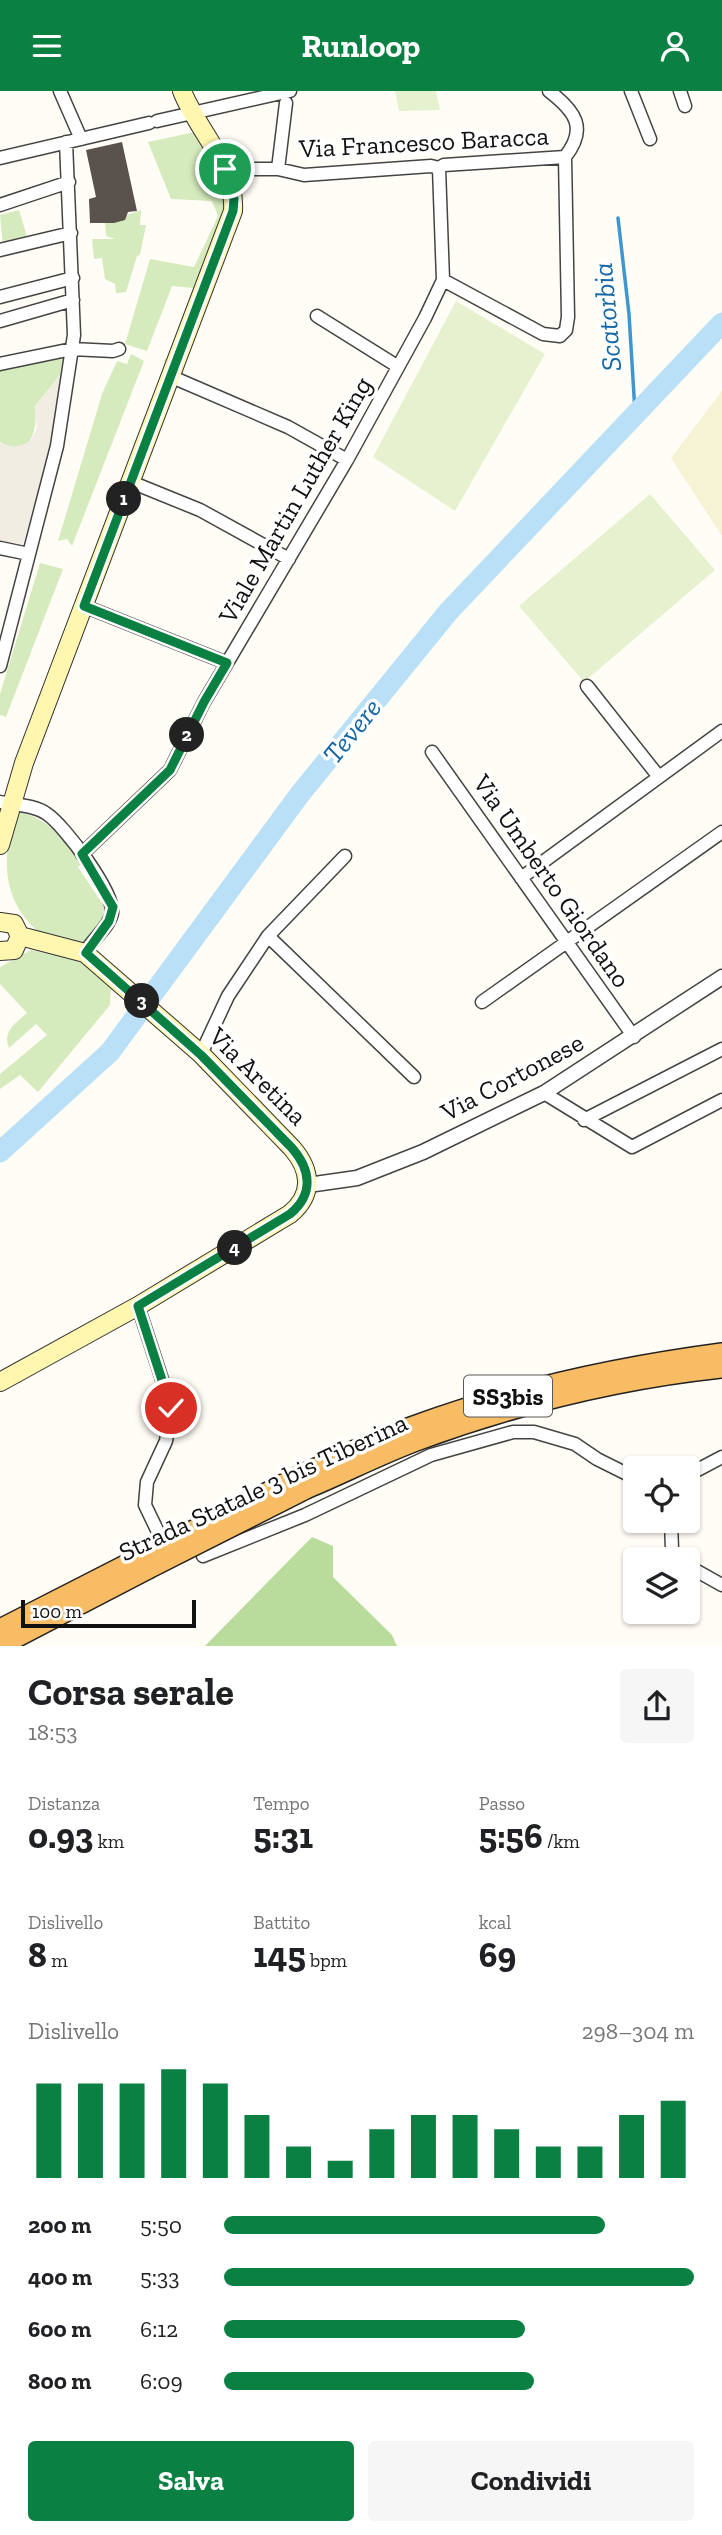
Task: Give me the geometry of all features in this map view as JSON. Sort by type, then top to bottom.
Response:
[{"type":"highway","name":"Strada Statale 3 bis Tiberina","points":[[0,1629],[144,1563],[408,1428],[468,1407],[617,1370],[722,1353]]},
{"type":"highway","name":"Strada Statale 3 bis Tiberina","points":[[305,1481],[472,1421],[616,1384],[722,1368]]},
{"type":"highway","name":"Strada Statale 3 bis Tiberina","points":[[0,1646],[144,1563]]},
{"type":"main road","points":[[0,845],[5,803],[84,606],[233,211],[234,199],[225,169],[182,91]]},
{"type":"main road","points":[[0,951],[14,950],[20,936],[14,923],[2,916]]},
{"type":"main road","name":"Via Aretina","points":[[20,936],[86,953],[201,1055],[303,1161],[308,1185]]},
{"type":"main road","points":[[0,1381],[138,1306],[290,1214],[302,1203],[308,1185]]},
{"type":"street","points":[[60,91],[81,139]]},
{"type":"street","points":[[549,91],[563,102],[577,122],[579,132],[576,144],[565,157]]},
{"type":"street","points":[[631,91],[650,139]]},
{"type":"street","points":[[680,91],[685,106]]},
{"type":"street","points":[[0,158],[192,112],[288,97],[278,169]]},
{"type":"street","points":[[0,666],[59,435],[72,349],[73,300],[66,142]]},
{"type":"street","name":"Via Francesco Baracca","points":[[225,169],[278,169],[304,175],[418,166],[439,168],[444,165],[565,157],[566,330],[560,336],[543,334],[443,280]]},
{"type":"street","points":[[439,168],[443,280]]},
{"type":"street","points":[[0,205],[69,182]]},
{"type":"street","points":[[0,250],[71,233]]},
{"type":"street","points":[[0,297],[72,278]]},
{"type":"street","name":"Viale Martin Luther King","points":[[82,854],[170,770],[204,702],[347,460],[443,280]]},
{"type":"street","points":[[0,321],[73,300]]},
{"type":"street","points":[[317,316],[397,366]]},
{"type":"street","points":[[0,364],[72,349],[119,349]]},
{"type":"street","points":[[172,377],[288,427],[347,460]]},
{"type":"street","points":[[131,482],[200,510],[289,559]]},
{"type":"street","points":[[0,548],[29,554]]},
{"type":"street","points":[[84,606],[227,663]]},
{"type":"street","points":[[587,685],[659,777]]},
{"type":"street","points":[[521,878],[722,731]]},
{"type":"street","name":"Via Umberto Giordano","points":[[432,752],[634,1037]]},
{"type":"street","points":[[5,803],[47,813],[82,854],[113,907],[109,921],[86,953]]},
{"type":"street","points":[[482,1002],[722,832]]},
{"type":"street","points":[[201,1055],[228,996],[268,936],[345,856]]},
{"type":"street","points":[[268,936],[414,1077]]},
{"type":"street","name":"Via Cortonese","points":[[308,1185],[357,1178],[423,1152],[544,1093],[634,1037],[722,977]]},
{"type":"street","points":[[584,1121],[722,1049]]},
{"type":"street","points":[[544,1093],[584,1121],[632,1147],[722,1100]]},
{"type":"street","points":[[138,1306],[171,1408],[166,1441],[148,1482],[145,1505],[158,1532]]},
{"type":"street","points":[[203,1556],[305,1515],[431,1455],[513,1432],[534,1432],[575,1444],[623,1472]]},
{"type":"street","points":[[700,1469],[722,1457]]},
{"type":"street","points":[[700,1573],[722,1585]]},
{"type":"shaded area","points":[[60,375],[52,443],[23,544],[0,541],[0,443],[14,447],[30,442],[37,428],[35,406]]},
{"type":"shaded area","points":[[722,391],[722,536],[671,458]]},
{"type":"green space","points":[[395,91],[436,91],[440,110],[399,111]]},
{"type":"green space","points":[[195,132],[217,171],[227,203],[171,364],[163,361],[167,358],[193,288],[172,286],[147,351],[125,344],[150,259],[194,267],[218,216],[212,201],[171,199],[148,142]]},
{"type":"green space","points":[[19,210],[28,240],[3,246],[0,215]]},
{"type":"green space","points":[[141,210],[140,225],[146,225],[140,255],[137,256],[126,292],[116,293],[115,284],[105,279],[102,258],[94,259],[92,239],[115,239],[106,236],[105,223]]},
{"type":"green space","points":[[456,301],[545,354],[455,511],[373,457]]},
{"type":"green space","points":[[59,353],[63,358],[60,375],[35,406],[35,424],[30,440],[19,448],[0,442],[0,368]]},
{"type":"green space","points":[[131,354],[144,361],[72,546],[67,539],[58,541],[102,394],[117,361],[127,364]]},
{"type":"green space","points":[[650,494],[715,570],[584,682],[519,606]]},
{"type":"green space","points":[[40,563],[63,569],[6,717],[0,715],[0,694]]},
{"type":"green space","points":[[16,813],[40,820],[63,838],[83,863],[78,867],[102,903],[105,901],[104,917],[83,948],[45,937],[18,908],[8,878],[7,862],[11,829]]},
{"type":"green space","points":[[31,950],[82,960],[111,986],[110,1005],[38,1092],[20,1075],[0,1089],[0,1074],[47,1035],[36,1024],[9,1048],[7,1042],[11,1028],[27,1013],[0,984],[0,967]]},
{"type":"green space","points":[[312,1537],[333,1546],[333,1577],[392,1635],[397,1646],[205,1646]]},
{"type":"building","points":[[122,142],[137,211],[128,212],[125,220],[114,223],[90,223],[89,199],[96,197],[86,150]]},
{"type":"waterway","name":"Scatorbia","points":[[618,218],[629,314],[635,412]]},
{"type":"waterway","name":"Tevere","points":[[0,1152],[110,1052],[300,794],[449,611],[722,323]]},
{"type":"route","points":[[171,1408],[138,1306],[290,1214],[302,1203],[308,1185],[303,1161],[292,1148],[180,1035],[86,953],[109,921],[113,907],[82,854],[170,770],[227,663],[84,606],[233,211],[234,199],[225,169]]}]
